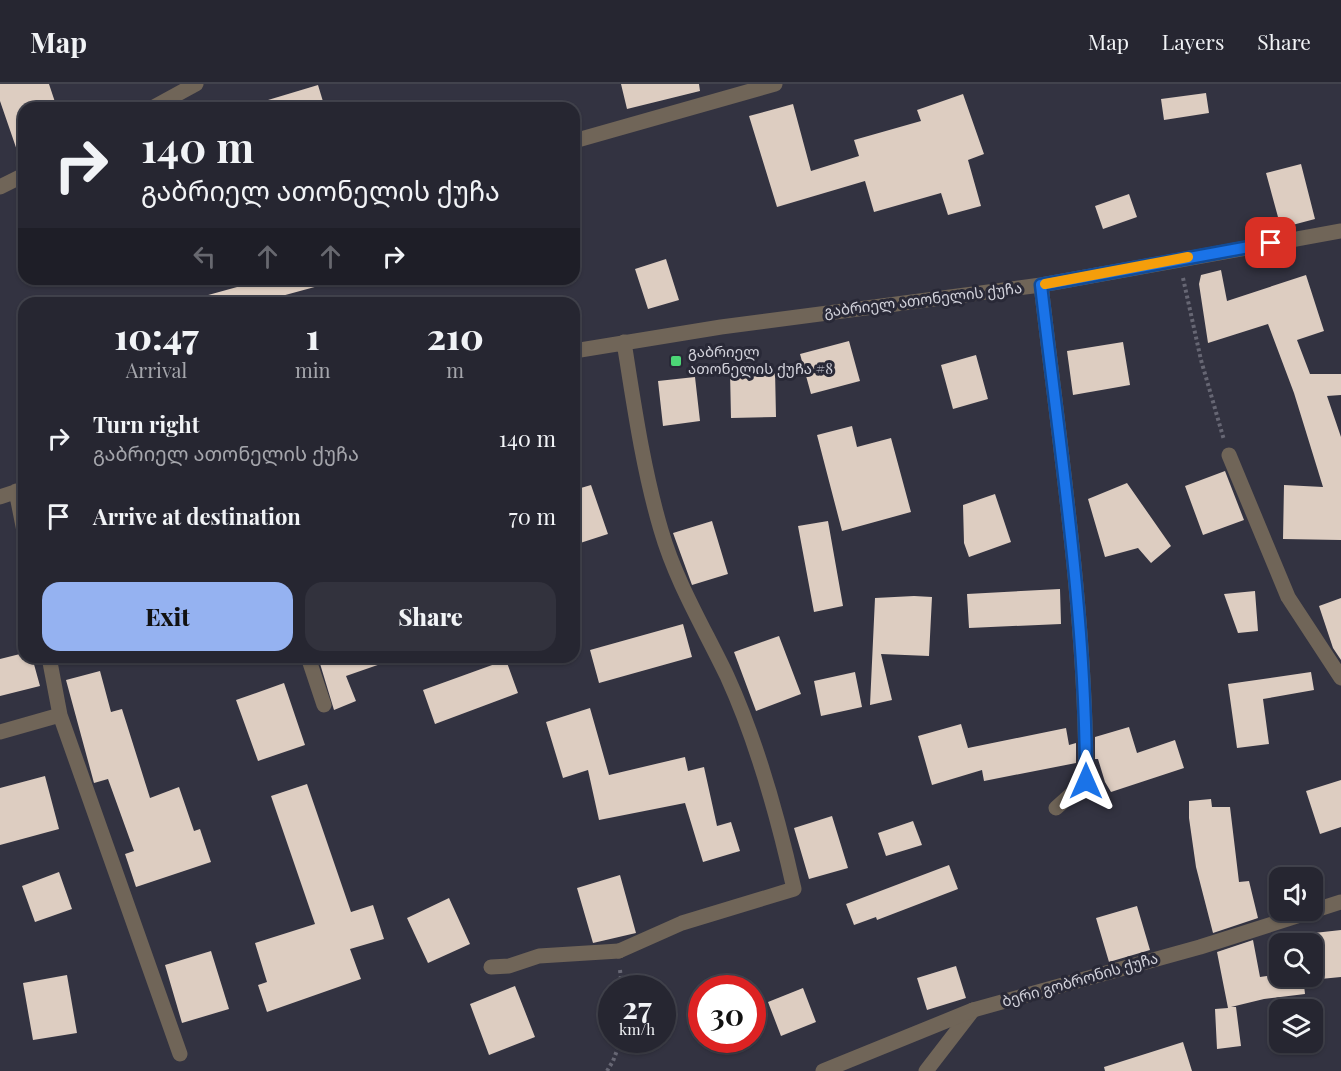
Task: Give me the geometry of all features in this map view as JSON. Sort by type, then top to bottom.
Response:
[{"type":"street","points":[[163,102],[196,84]]},
{"type":"street","points":[[580,139],[775,84]]},
{"type":"street","points":[[0,187],[18,178]]},
{"type":"street","name":"გაბრიელ ათონელის ქუჩა","points":[[580,350],[733,325],[1041,285],[1178,258],[1341,231]]},
{"type":"street","points":[[1041,285],[1075,581],[1086,706],[1086,781],[1056,808]]},
{"type":"street","points":[[491,967],[509,966],[539,956],[619,951],[682,922],[794,889],[757,752],[727,677],[688,600],[661,532],[638,435],[624,342]]},
{"type":"street","points":[[1229,455],[1288,597],[1341,678]]},
{"type":"street","points":[[0,497],[18,491]]},
{"type":"street","points":[[50,663],[60,715],[180,1054]]},
{"type":"street","points":[[310,663],[324,705]]},
{"type":"street","points":[[0,732],[60,715]]},
{"type":"street","name":"ბერი გობრონის ქუჩა","points":[[823,1071],[973,1010],[1200,947],[1341,902]]},
{"type":"street","points":[[926,1071],[973,1010]]},
{"type":"path","points":[[1178,258],[1201,360],[1229,455]]},
{"type":"path","points":[[607,1071],[615,1053]]},
{"type":"building","points":[[0,84],[49,84],[55,102],[18,102],[18,153],[0,101]]},
{"type":"building","points":[[621,84],[699,84],[700,91],[627,109]]},
{"type":"building","points":[[318,85],[323,102],[261,102]]},
{"type":"building","points":[[1206,93],[1209,113],[1164,120],[1161,99]]},
{"type":"building","points":[[963,94],[984,154],[968,160],[981,206],[948,215],[941,193],[874,212],[865,181],[777,207],[749,116],[793,104],[811,171],[859,156],[854,140],[921,121],[917,110]]},
{"type":"building","points":[[1301,164],[1315,219],[1281,228],[1266,173]]},
{"type":"building","points":[[1129,194],[1137,217],[1103,229],[1095,206]]},
{"type":"building","points":[[666,259],[679,300],[648,309],[635,269]]},
{"type":"building","points":[[1221,270],[1227,301],[1306,275],[1324,331],[1297,340],[1310,374],[1341,374],[1341,395],[1327,396],[1341,437],[1341,540],[1283,539],[1284,485],[1323,487],[1294,393],[1268,324],[1208,343],[1199,284],[1201,275]]},
{"type":"building","points":[[244,285],[322,285],[278,297],[201,297]]},
{"type":"building","points":[[849,341],[860,381],[811,394],[800,354]]},
{"type":"building","points":[[1123,342],[1130,385],[1073,395],[1067,351]]},
{"type":"building","points":[[976,355],[988,399],[953,409],[941,365]]},
{"type":"building","points":[[775,370],[776,417],[731,418],[730,371]]},
{"type":"building","points":[[695,377],[700,421],[663,426],[658,381]]},
{"type":"building","points":[[852,426],[857,447],[891,438],[911,512],[842,531],[817,435]]},
{"type":"building","points":[[1225,471],[1244,520],[1203,535],[1185,486]]},
{"type":"building","points":[[1127,483],[1171,546],[1151,563],[1138,548],[1105,557],[1088,499]]},
{"type":"building","points":[[591,485],[608,534],[580,543],[580,488]]},
{"type":"building","points":[[995,494],[1011,542],[969,557],[964,543],[963,505]]},
{"type":"building","points":[[712,521],[728,574],[692,585],[673,533]]},
{"type":"building","points":[[828,521],[843,606],[814,612],[798,526]]},
{"type":"building","points":[[1060,589],[1061,624],[969,628],[967,594]]},
{"type":"building","points":[[1255,591],[1258,631],[1238,633],[1224,594]]},
{"type":"building","points":[[932,597],[929,656],[881,654],[892,700],[870,705],[875,598]]},
{"type":"building","points":[[1341,598],[1341,660],[1333,648],[1319,606]]},
{"type":"building","points":[[683,624],[692,657],[599,683],[590,650]]},
{"type":"building","points":[[779,636],[801,694],[756,711],[734,652]]},
{"type":"building","points":[[18,654],[18,663],[34,663],[40,686],[0,696],[0,659]]},
{"type":"building","points":[[320,663],[383,663],[346,676],[356,701],[334,710]]},
{"type":"building","points":[[498,663],[507,663],[518,693],[435,724],[423,690]]},
{"type":"building","points":[[100,671],[111,712],[122,709],[150,798],[179,787],[194,831],[200,829],[211,862],[136,887],[125,854],[134,851],[108,779],[94,783],[66,680]]},
{"type":"building","points":[[855,672],[862,707],[821,716],[814,681]]},
{"type":"building","points":[[1311,672],[1314,690],[1263,699],[1269,744],[1237,748],[1228,684]]},
{"type":"building","points":[[284,683],[305,745],[258,761],[236,700]]},
{"type":"building","points":[[590,708],[609,775],[685,757],[688,771],[704,767],[717,826],[731,822],[740,851],[703,862],[685,803],[599,820],[588,770],[563,778],[546,722]]},
{"type":"building","points":[[961,724],[968,748],[1066,728],[1069,745],[1076,743],[1076,763],[984,781],[982,770],[932,785],[918,736]]},
{"type":"building","points":[[1129,727],[1137,753],[1175,740],[1184,768],[1111,792],[1105,782],[1098,759],[1095,759],[1095,737]]},
{"type":"building","points":[[45,776],[59,829],[0,845],[0,788]]},
{"type":"building","points":[[1341,780],[1341,827],[1320,834],[1306,791]]},
{"type":"building","points":[[307,784],[351,912],[373,905],[384,939],[350,949],[361,979],[267,1012],[258,985],[267,982],[255,943],[315,924],[271,796]]},
{"type":"building","points":[[1211,799],[1212,807],[1230,807],[1239,882],[1249,881],[1258,918],[1213,933],[1196,867],[1189,818],[1189,801]]},
{"type":"building","points":[[832,816],[848,868],[809,879],[794,828]]},
{"type":"building","points":[[913,821],[922,845],[886,856],[878,833]]},
{"type":"building","points":[[949,865],[958,889],[877,920],[876,917],[854,925],[846,904]]},
{"type":"building","points":[[59,872],[72,909],[35,922],[22,886]]},
{"type":"building","points":[[620,875],[636,933],[593,943],[577,888]]},
{"type":"building","points":[[449,898],[470,944],[428,963],[407,918]]},
{"type":"building","points":[[1137,906],[1150,950],[1109,962],[1096,918]]},
{"type":"building","points":[[1341,930],[1341,977],[1323,979],[1323,933],[1314,933]]},
{"type":"building","points":[[1253,940],[1260,977],[1269,976],[1269,987],[1304,987],[1305,994],[1264,999],[1231,1007],[1236,1007],[1241,1046],[1217,1049],[1215,1009],[1228,1008],[1217,952]]},
{"type":"building","points":[[211,951],[229,1009],[182,1023],[165,965]]},
{"type":"building","points":[[956,966],[966,998],[927,1010],[917,978]]},
{"type":"building","points":[[67,975],[77,1033],[33,1040],[23,983]]},
{"type":"building","points":[[515,986],[535,1037],[489,1055],[470,1004]]},
{"type":"building","points":[[803,988],[816,1022],[781,1036],[768,1002]]},
{"type":"building","points":[[1183,1042],[1192,1071],[1105,1071],[1104,1067]]},
{"type":"slow traffic","points":[[1045,284],[1188,257]]},
{"type":"place","name":"გაბრიელ ათონელის ქუჩა #8","points":[[676,361]]},
{"type":"route","points":[[1086,781],[1086,706],[1075,581],[1041,285],[1178,258],[1271,243]]}]
